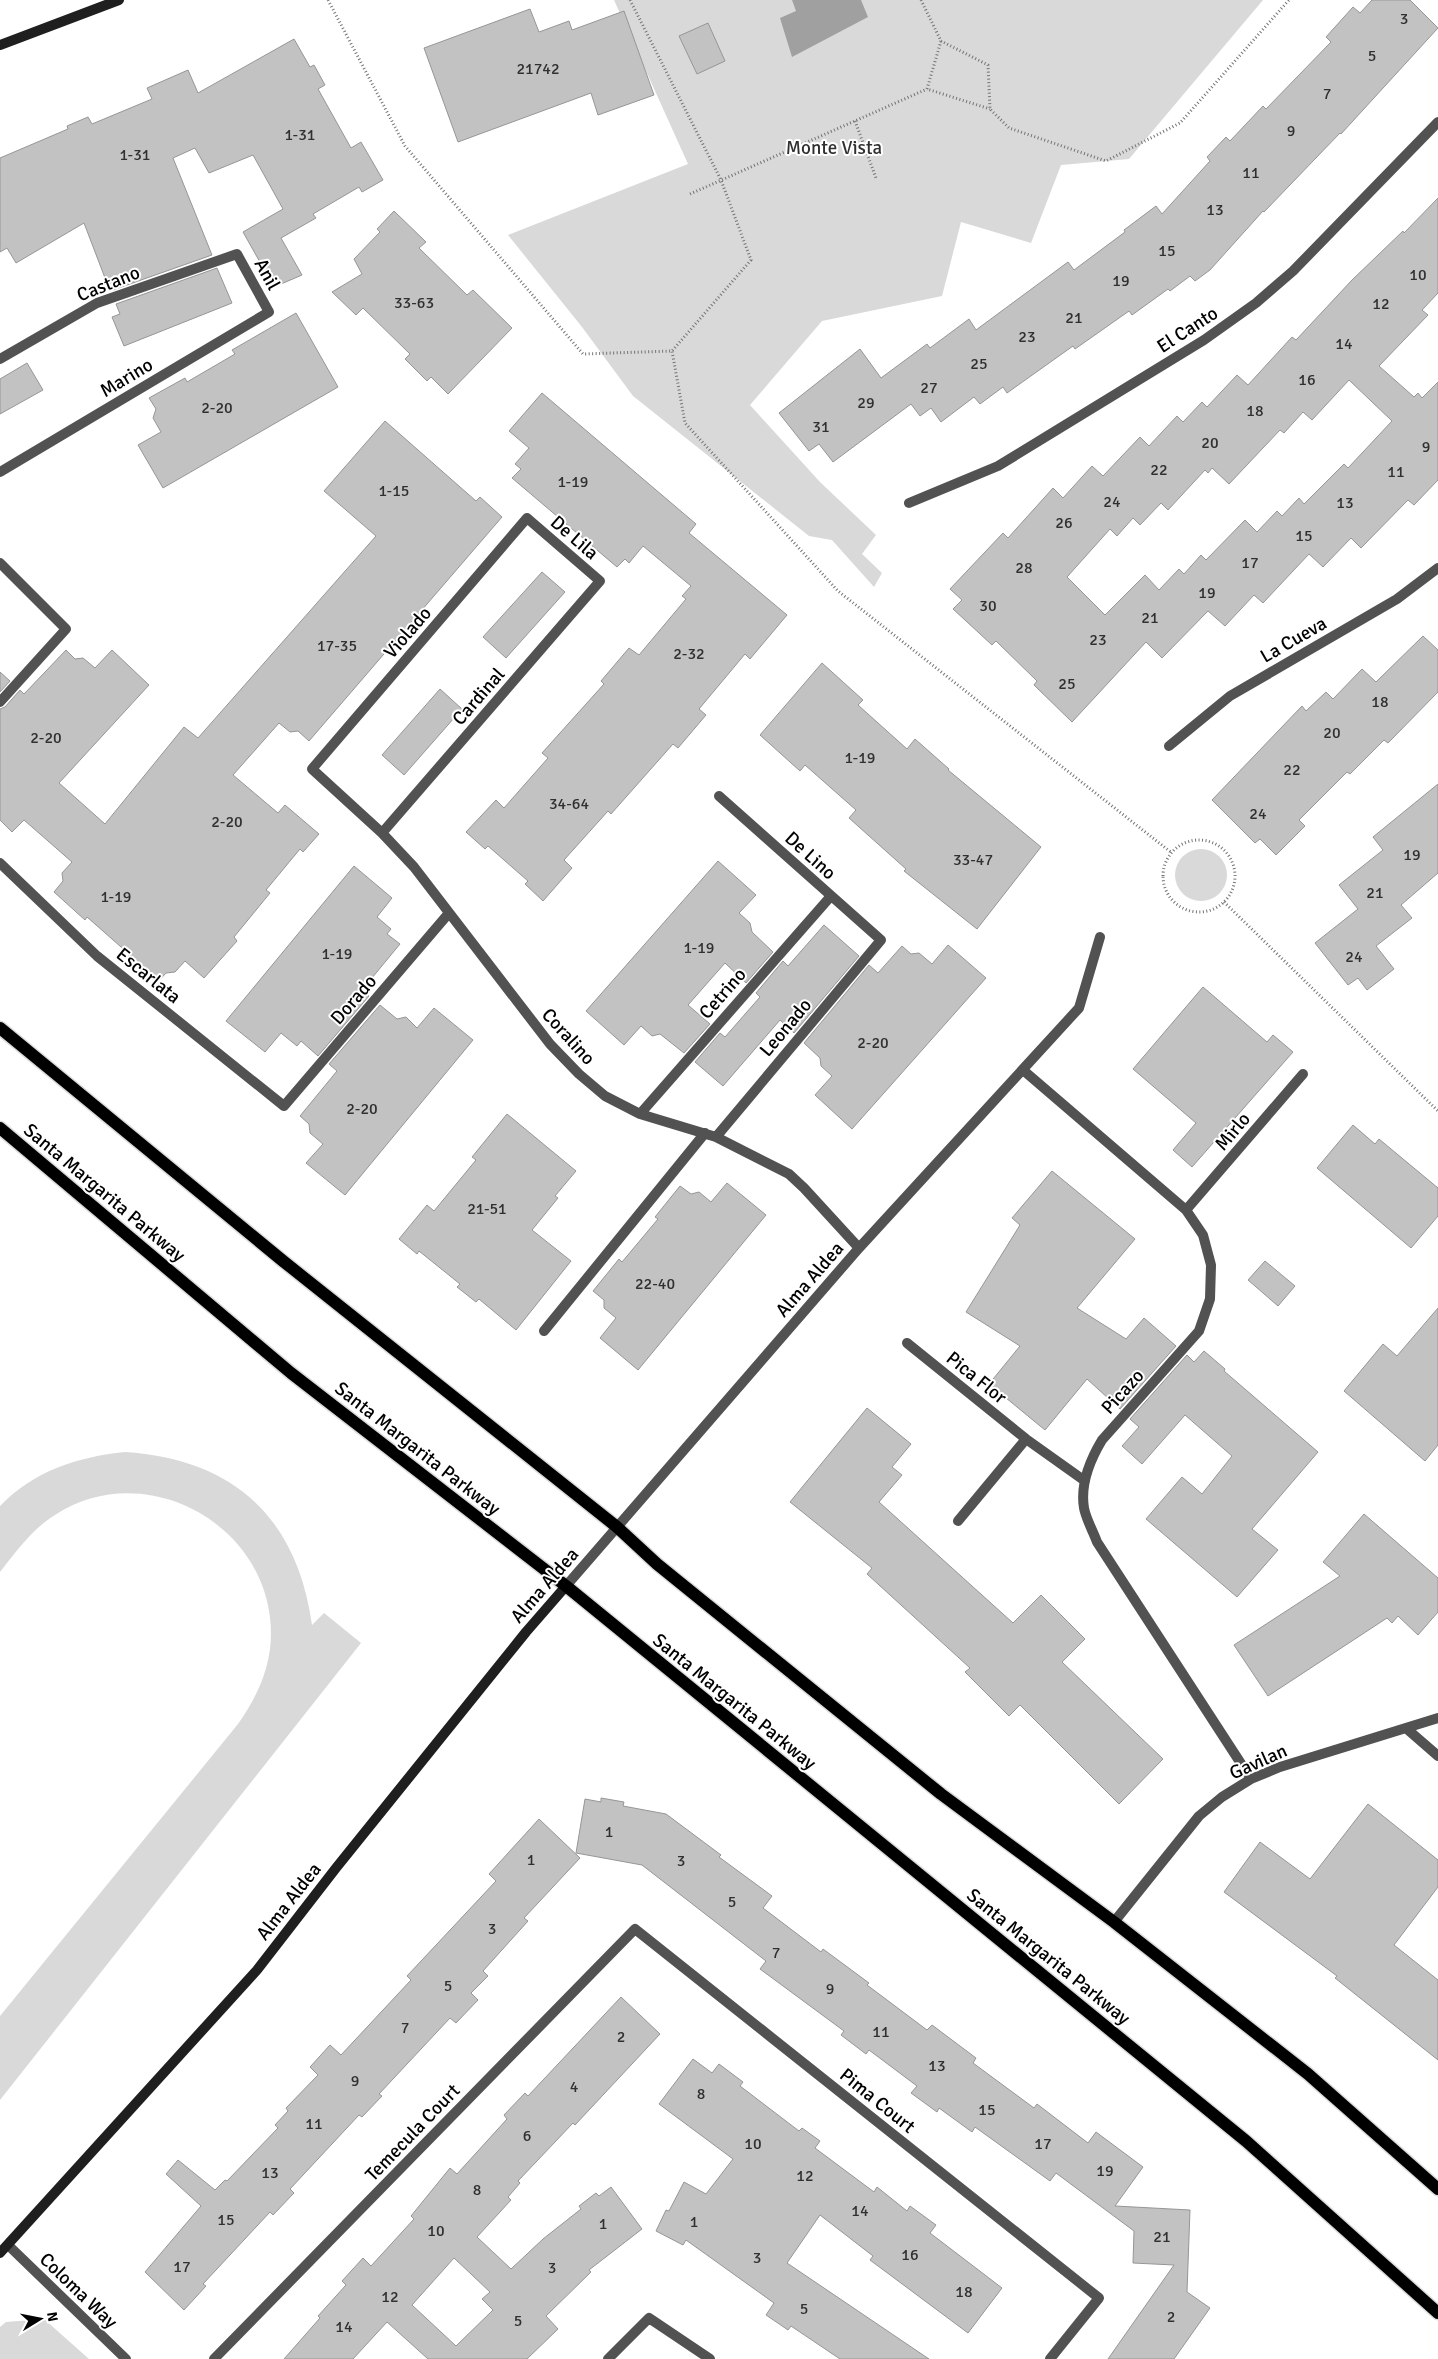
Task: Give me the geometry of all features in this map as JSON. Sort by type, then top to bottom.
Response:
[{"type":"main road","points":[[0,46],[119,0]]},
{"type":"main road","points":[[0,1028],[283,1262],[617,1527],[657,1564],[941,1794],[1114,1922],[1308,2074],[1438,2189]]},
{"type":"main road","name":"Santa Margarita Parkway","points":[[0,1128],[291,1373],[566,1586],[1246,2141],[1438,2313]]},
{"type":"main road","name":"Alma Aldea","points":[[0,2253],[9,2246],[257,1970],[348,1853],[526,1632],[566,1586]]},
{"type":"street","name":"El Canto","points":[[909,503],[998,466],[1204,340],[1256,303],[1293,271],[1438,122]]},
{"type":"street","name":"Anil","points":[[236,254],[269,312]]},
{"type":"street","name":"Castano","points":[[0,359],[97,303],[236,254]]},
{"type":"street","name":"Marino","points":[[0,472],[269,312]]},
{"type":"street","name":"De Lila","points":[[527,518],[600,582]]},
{"type":"street","name":"Violado","points":[[312,769],[527,518]]},
{"type":"street","points":[[0,563],[66,629],[0,702]]},
{"type":"street","name":"La Cueva","points":[[1169,746],[1230,696],[1397,599],[1438,568]]},
{"type":"street","name":"Cardinal","points":[[382,833],[600,582]]},
{"type":"street","name":"Coralino","points":[[312,769],[382,833],[414,867],[550,1044],[579,1074],[605,1096],[640,1114],[716,1137],[789,1174],[859,1248]]},
{"type":"street","name":"De Lino","points":[[719,796],[881,940]]},
{"type":"street","name":"Escarlata","points":[[0,863],[97,956],[284,1106]]},
{"type":"street","name":"Cetrino","points":[[640,1114],[831,896]]},
{"type":"street","name":"Dorado","points":[[284,1106],[449,913]]},
{"type":"street","name":"Alma Aldea","points":[[566,1586],[859,1248],[1079,1008],[1100,937]]},
{"type":"street","name":"Leonado","points":[[716,1137],[881,940]]},
{"type":"street","name":"Picazo","points":[[1023,1070],[1186,1210],[1203,1234],[1211,1265],[1210,1299],[1199,1331],[1102,1440],[1092,1458],[1085,1481],[1084,1508],[1097,1542],[1251,1779]]},
{"type":"street","name":"Mirlo","points":[[1186,1210],[1303,1074]]},
{"type":"street","points":[[544,1331],[705,1133]]},
{"type":"street","name":"Pica Flor","points":[[907,1343],[1026,1439],[1085,1481]]},
{"type":"street","points":[[958,1522],[1026,1439]]},
{"type":"street","name":"Gavilan","points":[[1114,1922],[1199,1816],[1222,1797],[1251,1779],[1280,1767],[1438,1718]]},
{"type":"street","points":[[1407,1729],[1438,1756]]},
{"type":"street","name":"Pima Court","points":[[635,1929],[1099,2298],[1050,2359]]},
{"type":"street","name":"Temecula Court","points":[[214,2359],[635,1929]]},
{"type":"street","name":"Coloma Way","points":[[9,2246],[126,2359]]},
{"type":"street","points":[[608,2359],[649,2318],[710,2359]]},
{"type":"path","points":[[328,0],[405,146],[583,354],[672,351],[751,260],[721,180],[630,0]]},
{"type":"path","points":[[921,0],[941,41],[988,65],[990,109]]},
{"type":"path","points":[[690,194],[927,89],[990,109],[1009,128],[1106,161],[1180,123],[1289,0]]},
{"type":"path","points":[[927,89],[941,41]]},
{"type":"path","points":[[855,121],[876,178]]},
{"type":"path","points":[[672,351],[685,424],[838,591],[1172,853]]},
{"type":"path","points":[[1193,841],[1205,841],[1216,844],[1225,851],[1235,871],[1235,883],[1231,893],[1224,902],[1215,909],[1205,912],[1192,912],[1180,907],[1171,899],[1163,876],[1166,864],[1172,853],[1182,845],[1193,841]]},
{"type":"path","points":[[1224,902],[1438,1111]]},
{"type":"green space","name":"Monte Vista","points":[[614,0],[1263,0],[1129,159],[1061,165],[1031,243],[961,222],[942,296],[822,321],[750,405],[820,482],[876,535],[862,554],[882,573],[874,587],[832,540],[809,536],[633,396],[582,327],[508,235],[688,164]]},
{"type":"green space","points":[[1201,849],[1211,851],[1219,857],[1225,865],[1227,875],[1225,885],[1219,893],[1211,899],[1201,901],[1191,899],[1183,893],[1177,885],[1175,875],[1177,865],[1183,857],[1191,851]]},
{"type":"green space","points":[[125,1452],[163,1457],[198,1467],[228,1481],[253,1501],[275,1525],[292,1553],[304,1587],[312,1625],[324,1613],[361,1643],[0,2100],[0,2016],[238,1724],[253,1700],[268,1661],[271,1633],[270,1618],[261,1583],[244,1552],[220,1527],[190,1508],[157,1497],[123,1493],[88,1499],[55,1515],[47,1521],[18,1549],[0,1572],[0,1506],[27,1484],[57,1468],[107,1454]]},
{"type":"green space","points":[[44,2319],[89,2359],[0,2359],[0,2327],[6,2322]]},
{"type":"shaded area","points":[[792,0],[861,0],[868,17],[792,57],[780,18],[796,11]]},
{"type":"building","points":[[1372,0],[1410,0],[1438,28],[1341,134],[1263,211],[1210,270],[1195,281],[1190,276],[1132,315],[1129,311],[1075,349],[1073,346],[1007,393],[1003,387],[980,404],[974,397],[941,422],[931,408],[920,416],[911,404],[833,462],[819,444],[809,451],[779,413],[860,349],[881,378],[927,344],[930,348],[969,319],[976,330],[1068,262],[1074,270],[1156,206],[1162,214],[1210,161],[1207,157],[1226,137],[1230,141],[1263,106],[1266,109],[1331,42],[1326,37],[1353,7],[1360,13]]},
{"type":"building","points":[[530,9],[539,32],[569,21],[572,30],[624,11],[654,95],[598,115],[591,93],[458,142],[424,48]]},
{"type":"building","points":[[708,23],[725,61],[697,74],[679,36]]},
{"type":"building","points":[[294,39],[310,67],[314,65],[325,85],[318,89],[351,148],[361,142],[383,180],[362,192],[359,187],[313,214],[316,218],[281,238],[302,275],[274,287],[243,232],[283,209],[253,155],[209,173],[195,148],[173,158],[212,255],[110,291],[84,223],[16,263],[7,248],[0,252],[0,158],[68,129],[67,126],[88,117],[92,124],[152,99],[147,88],[188,70],[198,93]]},
{"type":"building","points":[[1438,198],[1438,293],[1422,310],[1428,315],[1379,366],[1414,397],[1418,393],[1422,398],[1438,382],[1438,480],[1414,505],[1408,500],[1361,548],[1351,538],[1323,567],[1309,554],[1263,603],[1254,595],[1225,626],[1208,611],[1162,658],[1146,642],[1072,722],[1034,685],[1037,681],[996,641],[992,645],[953,609],[962,600],[950,589],[1003,533],[1008,538],[1053,488],[1063,498],[1092,466],[1103,476],[1140,437],[1149,446],[1177,416],[1183,422],[1202,402],[1207,407],[1237,375],[1248,385],[1292,337],[1296,340],[1352,280],[1403,231],[1404,233]],"holes":[[[1349,380],[1392,421],[1348,468],[1344,464],[1304,504],[1299,498],[1282,516],[1277,511],[1257,532],[1245,520],[1206,560],[1201,555],[1184,574],[1179,569],[1159,590],[1145,575],[1105,615],[1067,577],[1110,529],[1117,536],[1133,518],[1140,525],[1161,503],[1168,510],[1205,470],[1208,473],[1212,468],[1229,484],[1280,430],[1284,433],[1303,412],[1312,420]]]},
{"type":"building","points":[[394,211],[426,242],[419,248],[467,295],[473,290],[512,328],[448,394],[431,377],[427,381],[405,359],[410,354],[363,308],[356,315],[332,292],[362,274],[354,259],[380,232],[377,229]]},
{"type":"building","points":[[217,268],[232,303],[124,346],[112,317],[120,314],[116,304]]},
{"type":"building","points":[[296,313],[338,387],[163,488],[138,445],[161,432],[153,418],[156,409],[149,398],[185,378],[187,382],[235,354],[232,350]]},
{"type":"building","points":[[27,363],[43,390],[0,414],[0,379]]},
{"type":"building","points":[[542,393],[696,524],[689,533],[787,615],[750,659],[745,654],[699,709],[706,715],[678,748],[673,744],[611,814],[608,811],[564,860],[572,868],[543,901],[525,884],[528,881],[488,846],[485,849],[466,832],[496,800],[504,808],[548,758],[542,753],[604,684],[601,681],[629,648],[639,655],[686,599],[682,596],[691,586],[643,546],[629,563],[625,559],[617,567],[512,478],[521,469],[515,464],[529,448],[509,431]]},
{"type":"building","points":[[385,421],[476,501],[480,497],[502,517],[309,741],[298,731],[290,732],[279,723],[233,775],[278,813],[285,805],[319,834],[303,852],[300,849],[266,890],[270,893],[234,937],[237,941],[204,978],[185,961],[175,972],[166,973],[157,983],[126,956],[129,954],[87,917],[85,920],[54,892],[63,881],[62,873],[72,862],[24,820],[12,832],[0,820],[0,709],[5,707],[20,690],[24,694],[66,650],[75,659],[83,658],[95,668],[112,650],[149,685],[59,783],[105,824],[184,727],[198,738],[376,536],[324,491]]},
{"type":"building","points":[[542,572],[565,592],[506,658],[483,637]]},
{"type":"building","points":[[1423,636],[1438,650],[1438,692],[1388,743],[1384,740],[1350,774],[1347,772],[1299,820],[1305,826],[1276,855],[1260,839],[1255,843],[1212,800],[1302,706],[1306,711],[1326,692],[1333,699],[1362,669],[1376,682]]},
{"type":"building","points":[[822,663],[863,700],[858,705],[907,749],[915,739],[948,770],[1041,847],[977,929],[904,871],[906,869],[849,818],[856,810],[805,765],[800,771],[760,735]]},
{"type":"building","points":[[0,672],[10,681],[0,692]]},
{"type":"building","points":[[440,689],[462,709],[404,775],[382,755]]},
{"type":"building","points":[[1438,784],[1438,873],[1401,905],[1412,918],[1376,946],[1394,969],[1367,990],[1358,978],[1348,985],[1315,943],[1358,909],[1339,885],[1383,850],[1373,837]]},
{"type":"building","points":[[718,861],[756,895],[739,913],[750,923],[752,932],[773,952],[746,983],[725,963],[688,1005],[710,1024],[684,1053],[660,1034],[652,1036],[641,1026],[624,1045],[586,1011]]},
{"type":"building","points":[[354,866],[392,898],[377,917],[391,929],[387,934],[400,944],[362,990],[369,996],[318,1056],[301,1041],[297,1046],[281,1033],[265,1052],[226,1021]]},
{"type":"building","points":[[824,925],[859,956],[794,1033],[780,1020],[723,1086],[695,1062],[720,1033],[725,1037],[760,997],[756,993],[783,961],[788,966]]},
{"type":"building","points":[[948,945],[986,978],[852,1129],[815,1095],[832,1076],[821,1066],[820,1058],[804,1043],[869,965],[878,973],[902,946],[911,954],[919,953],[932,964]]},
{"type":"building","points":[[1203,987],[1267,1042],[1273,1035],[1293,1052],[1192,1167],[1173,1150],[1196,1123],[1133,1069]]},
{"type":"building","points":[[380,1005],[397,1019],[406,1017],[417,1028],[434,1008],[473,1040],[345,1195],[306,1163],[323,1144],[310,1133],[309,1124],[300,1116],[337,1071],[329,1064]]},
{"type":"building","points":[[507,1114],[576,1171],[555,1196],[558,1198],[532,1230],[571,1261],[516,1330],[479,1299],[476,1302],[457,1287],[460,1284],[419,1251],[417,1254],[399,1239],[427,1205],[434,1211],[476,1160],[472,1157]]},
{"type":"building","points":[[1353,1125],[1375,1144],[1379,1139],[1438,1188],[1438,1216],[1411,1248],[1317,1168]]},
{"type":"building","points":[[1052,1171],[1135,1239],[1077,1308],[1126,1339],[1144,1318],[1176,1346],[1120,1409],[1087,1379],[1045,1430],[989,1384],[1020,1346],[966,1312],[1020,1225],[1012,1218]]},
{"type":"building","points":[[727,1183],[766,1215],[638,1370],[600,1338],[616,1318],[604,1308],[604,1300],[593,1291],[619,1259],[622,1262],[658,1219],[655,1217],[680,1186],[691,1194],[699,1192],[711,1202]]},
{"type":"building","points":[[1265,1261],[1295,1286],[1278,1306],[1248,1280]]},
{"type":"building","points":[[1438,1308],[1438,1445],[1425,1461],[1344,1391],[1383,1344],[1397,1356]]},
{"type":"building","points":[[1204,1351],[1225,1369],[1224,1371],[1318,1452],[1252,1529],[1278,1550],[1237,1597],[1146,1519],[1182,1477],[1202,1494],[1232,1456],[1185,1415],[1142,1464],[1122,1446],[1139,1427],[1130,1419],[1187,1355],[1194,1362]]},
{"type":"building","points":[[867,1408],[911,1444],[892,1467],[902,1475],[879,1502],[1013,1623],[1041,1595],[1085,1639],[1062,1662],[1163,1759],[1119,1804],[1020,1705],[1009,1716],[965,1672],[970,1668],[867,1574],[872,1568],[790,1502]]},
{"type":"building","points":[[1364,1514],[1438,1578],[1438,1612],[1418,1635],[1398,1616],[1392,1623],[1387,1618],[1268,1696],[1234,1645],[1340,1576],[1323,1562]]},
{"type":"building","points":[[601,1798],[624,1802],[623,1806],[666,1814],[721,1855],[719,1857],[772,1896],[763,1908],[821,1952],[823,1949],[927,2030],[932,2025],[976,2058],[973,2063],[1034,2108],[1037,2104],[1088,2143],[1096,2132],[1143,2167],[1115,2206],[1190,2210],[1187,2292],[1210,2308],[1174,2359],[1108,2359],[1174,2265],[1133,2263],[1134,2231],[1056,2173],[1050,2181],[975,2127],[972,2132],[939,2108],[937,2112],[911,2093],[917,2086],[869,2050],[866,2054],[841,2035],[844,2031],[760,1969],[766,1961],[642,1865],[576,1853],[585,1799],[601,1802]]},
{"type":"building","points":[[1368,1804],[1438,1860],[1438,1887],[1394,1945],[1438,1980],[1438,2060],[1335,1978],[1337,1976],[1224,1892],[1260,1842],[1310,1879]]},
{"type":"building","points":[[539,1819],[580,1858],[524,1918],[528,1921],[483,1971],[488,1976],[471,1993],[478,2000],[456,2023],[450,2018],[379,2094],[382,2096],[362,2117],[359,2115],[290,2189],[294,2193],[273,2215],[270,2212],[203,2284],[206,2286],[184,2310],[145,2272],[201,2206],[166,2174],[178,2160],[215,2190],[225,2180],[227,2181],[278,2128],[275,2125],[288,2111],[286,2108],[318,2075],[310,2067],[330,2045],[341,2055],[411,1980],[407,1976],[496,1881],[489,1874]]},
{"type":"building","points":[[621,1997],[660,2034],[575,2125],[573,2123],[518,2181],[520,2183],[508,2197],[511,2200],[477,2237],[511,2269],[543,2239],[581,2209],[579,2206],[596,2193],[599,2196],[611,2187],[642,2229],[589,2270],[591,2272],[546,2316],[558,2329],[527,2359],[428,2359],[387,2322],[353,2359],[284,2359],[320,2318],[318,2316],[346,2285],[342,2281],[363,2258],[371,2266],[414,2219],[411,2216],[450,2168],[457,2174],[507,2119],[504,2115],[525,2093],[528,2096]],"holes":[[[454,2258],[490,2292],[482,2299],[493,2310],[456,2346],[412,2305]]]},
{"type":"building","points":[[693,2059],[712,2073],[719,2064],[743,2082],[740,2086],[799,2131],[802,2128],[820,2141],[815,2148],[874,2192],[877,2187],[907,2211],[910,2206],[936,2225],[930,2233],[1002,2288],[968,2333],[870,2260],[873,2256],[820,2215],[787,2263],[929,2359],[840,2359],[791,2326],[788,2330],[766,2315],[774,2303],[686,2240],[683,2245],[656,2231],[666,2210],[669,2211],[684,2182],[706,2194],[733,2159],[659,2104]]}]
